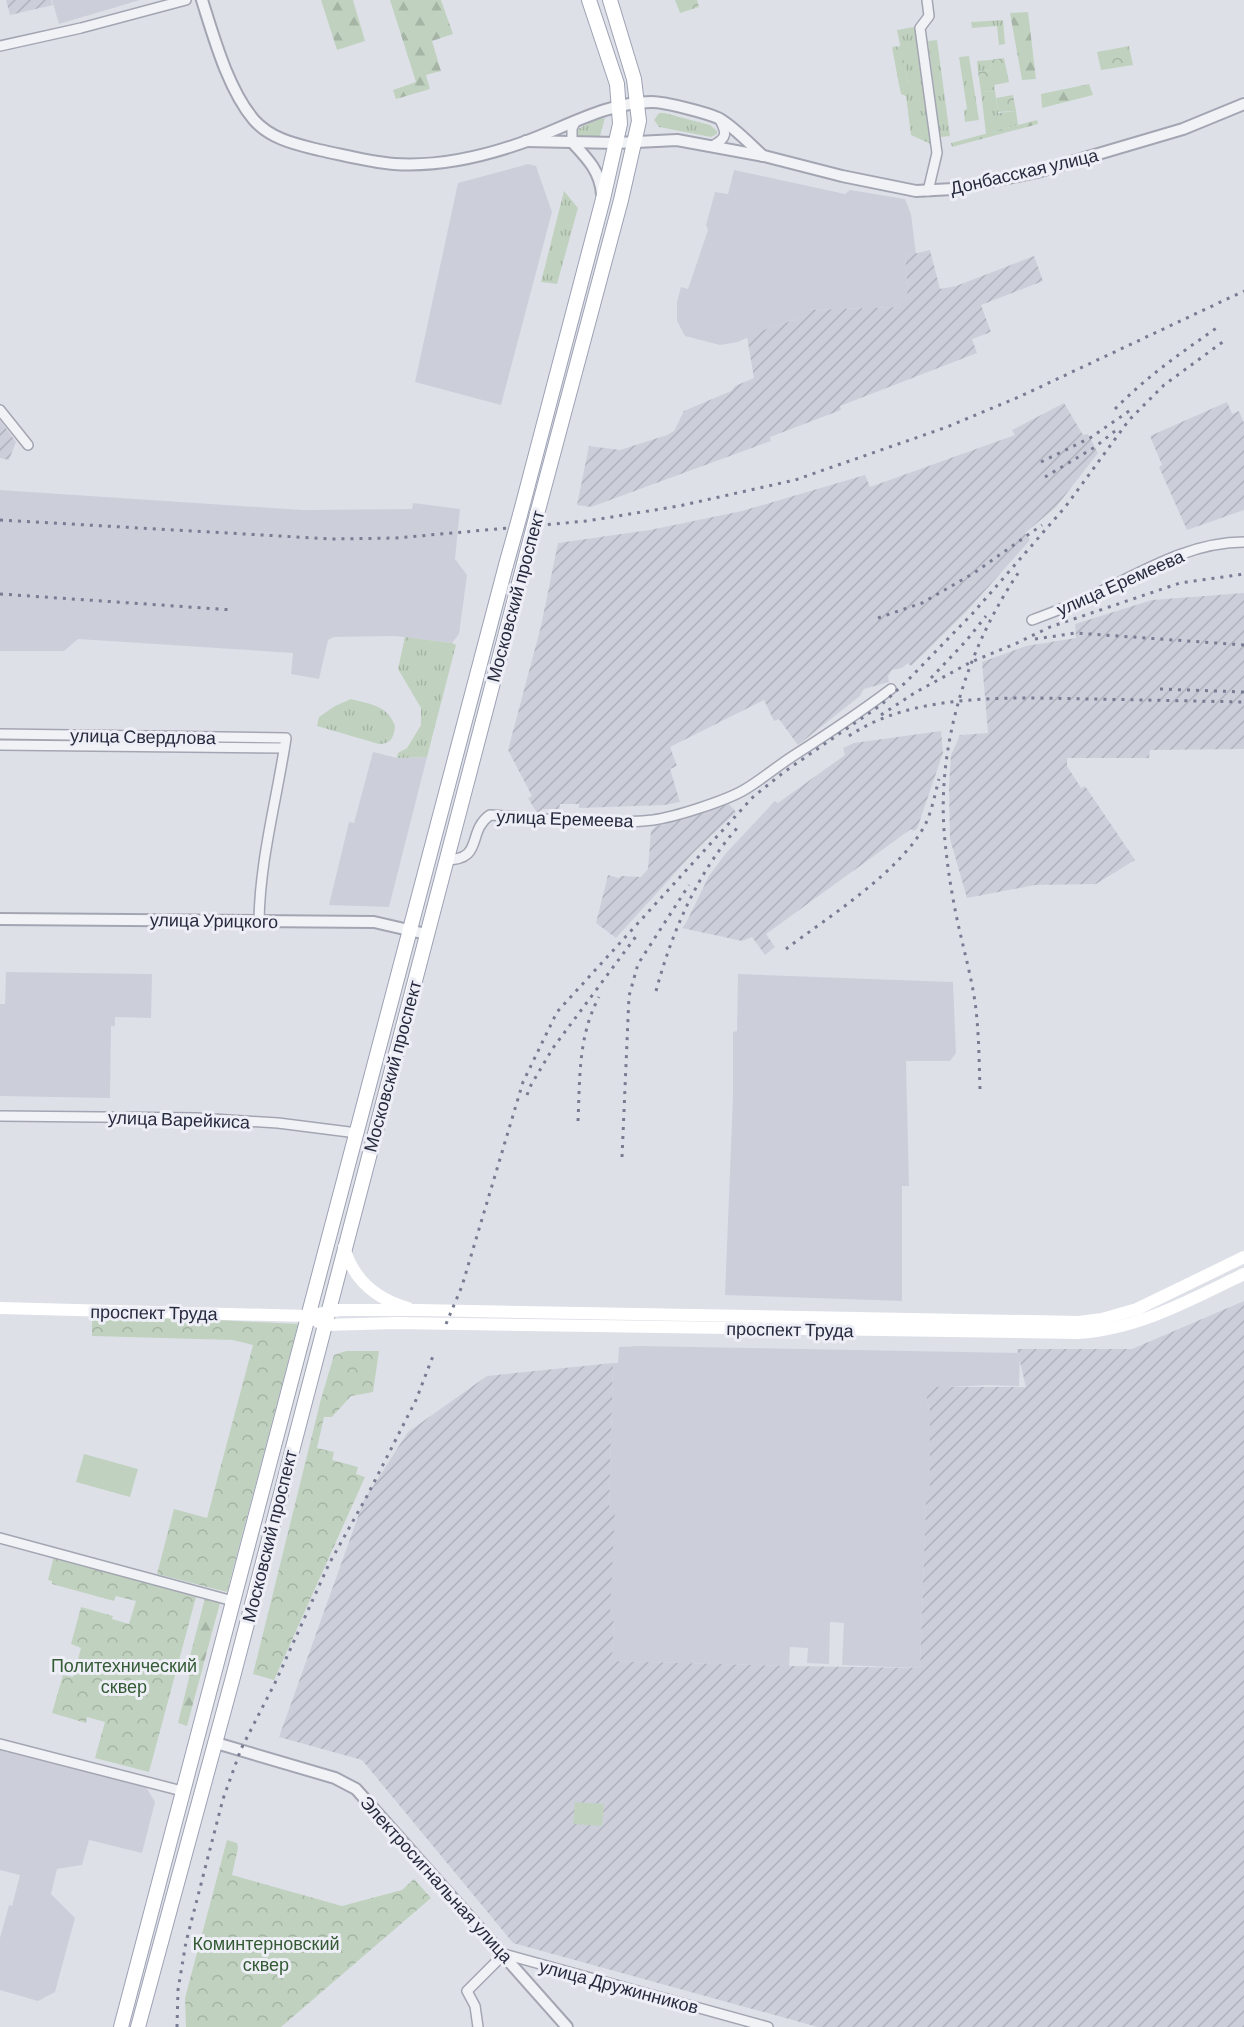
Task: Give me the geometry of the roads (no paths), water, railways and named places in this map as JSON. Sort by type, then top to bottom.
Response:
[{"type":"main road","name":"Московский проспект","points":[[121,2027],[616,143],[620,124],[617,84],[590,0]]},
{"type":"main road","name":"Московский проспект","points":[[138,2027],[216,1743],[639,121],[634,79],[610,0]]},
{"type":"main road","points":[[344,1247],[348,1260],[362,1282],[375,1293],[392,1302],[418,1310]]},
{"type":"main road","name":"проспект Труда","points":[[0,1308],[308,1316],[396,1323],[964,1326],[1079,1322],[1102,1319],[1137,1309],[1244,1257]]},
{"type":"main road","name":"проспект Труда","points":[[326,1319],[339,1310],[418,1310],[964,1326],[1078,1333],[1103,1332],[1150,1318],[1244,1274]]},
{"type":"street","points":[[0,46],[81,28],[186,0]]},
{"type":"street","points":[[202,0],[242,104],[269,134],[297,145],[357,159],[396,164],[447,162],[526,141]]},
{"type":"street","points":[[927,0],[929,16],[920,28],[937,153],[928,191]]},
{"type":"street","name":"Донбасская улица","points":[[526,141],[619,107],[662,103],[719,118],[764,156]]},
{"type":"street","name":"Донбасская улица","points":[[526,141],[616,143],[669,140],[764,156],[842,176],[916,191],[928,191],[953,189],[1037,172],[1184,129],[1244,104]]},
{"type":"street","points":[[712,146],[721,142],[725,136],[725,130],[719,118]]},
{"type":"street","points":[[576,121],[572,128],[572,142],[592,163],[601,183],[603,199]]},
{"type":"street","points":[[0,410],[28,445]]},
{"type":"street","name":"улица Еремеева","points":[[1032,620],[1080,601],[1137,572],[1196,549],[1244,542]]},
{"type":"street","name":"улица Еремеева","points":[[446,860],[456,860],[465,856],[472,849],[480,822],[489,814],[558,821],[652,820],[672,816],[744,790],[764,774],[853,718],[891,689]]},
{"type":"street","name":"улица Свердлова","points":[[0,734],[285,743]]},
{"type":"street","points":[[260,921],[260,899],[268,829],[285,743]]},
{"type":"street","name":"улица Свердлова","points":[[0,745],[285,743]]},
{"type":"street","name":"улица Урицкого","points":[[0,919],[374,922],[426,934]]},
{"type":"street","name":"улица Варейкиса","points":[[0,1116],[197,1118],[278,1123],[357,1133]]},
{"type":"street","points":[[0,1538],[233,1601]]},
{"type":"street","points":[[0,1743],[182,1791]]},
{"type":"street","name":"Электросигнальная улица","points":[[216,1743],[335,1778],[356,1789],[567,2027]]},
{"type":"street","points":[[478,2027],[475,2006],[467,1991],[504,1954]]},
{"type":"street","name":"улица Дружинников","points":[[504,1954],[768,2027]]},
{"type":"railway","points":[[0,520],[332,539],[396,538],[587,521],[679,506],[795,480],[947,427],[1021,396],[1244,291]]},
{"type":"railway","points":[[1115,409],[1178,355],[1218,327]]},
{"type":"railway","points":[[446,1324],[462,1286],[523,1082],[557,1012],[753,797],[784,772],[881,705],[907,681],[974,612],[1066,506],[1129,420],[1164,385],[1224,341]]},
{"type":"railway","points":[[1041,462],[1090,438],[1132,409]]},
{"type":"railway","points":[[1045,477],[1095,447],[1115,431]]},
{"type":"railway","points":[[878,618],[922,603],[974,573],[1042,525]]},
{"type":"railway","points":[[980,1089],[975,1002],[954,904],[946,849],[943,806],[945,770],[959,699],[971,664],[985,630],[1021,569]]},
{"type":"railway","points":[[881,715],[916,692],[971,662],[1050,627],[1180,583],[1244,574]]},
{"type":"railway","points":[[0,594],[233,610]]},
{"type":"railway","points":[[931,678],[986,616]]},
{"type":"railway","points":[[1035,639],[1076,633],[1244,645]]},
{"type":"railway","points":[[1160,689],[1244,692]]},
{"type":"railway","points":[[849,736],[875,721],[904,711],[967,700],[1032,698],[1244,702]]},
{"type":"railway","points":[[786,949],[863,892],[900,858],[915,841],[926,823],[939,779]]},
{"type":"railway","points":[[656,991],[678,925],[688,904],[710,864],[738,827]]},
{"type":"railway","points":[[622,1157],[629,996],[638,964],[689,885]]},
{"type":"railway","points":[[527,1095],[553,1048],[637,935]]},
{"type":"railway","points":[[578,1121],[581,1058],[587,1027],[599,997]]},
{"type":"railway","points":[[177,2027],[178,1990],[186,1942],[223,1799],[241,1749],[275,1683],[329,1564],[416,1400],[433,1356]]},
{"type":"park label","name":"Политехнический сквер","points":[[124,1675]]},
{"type":"park label","name":"Коминтерновский сквер","points":[[266,1953]]}]
